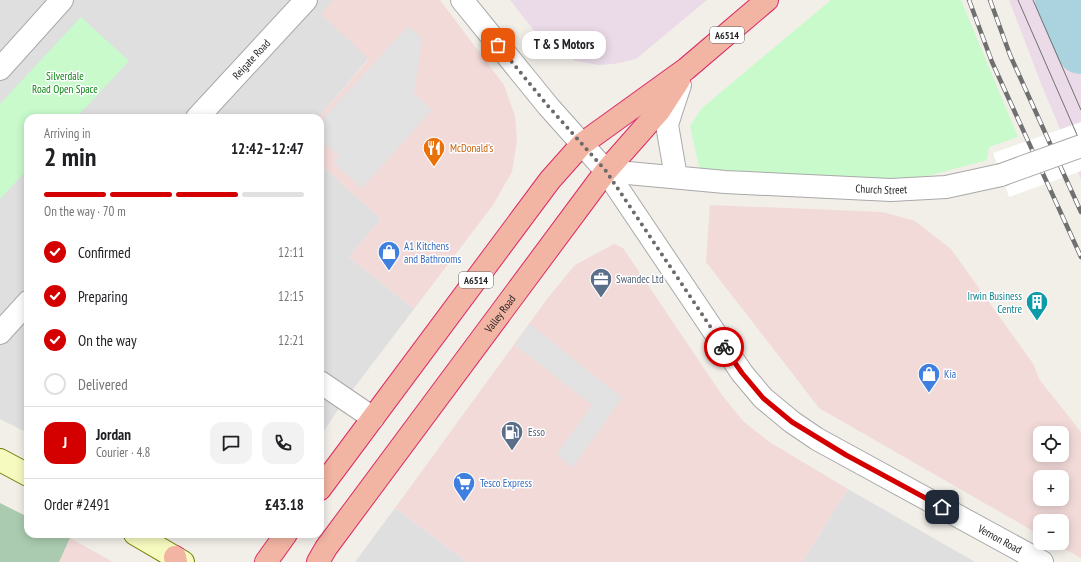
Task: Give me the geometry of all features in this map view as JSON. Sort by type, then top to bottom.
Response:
[{"type":"highway","name":"Valley Road","points":[[324,484],[550,180],[582,144],[686,69],[767,0]]},
{"type":"highway","name":"Valley Road","points":[[318,562],[326,548],[606,171],[659,111],[686,69]]},
{"type":"highway","points":[[266,562],[283,538]]},
{"type":"main road","points":[[0,460],[24,473]]},
{"type":"main road","points":[[142,538],[178,560]]},
{"type":"street","points":[[0,69],[62,0]]},
{"type":"street","name":"Reigate Road","points":[[201,114],[306,0]]},
{"type":"street","name":"Vernon Road","points":[[462,0],[548,106],[606,171],[742,373],[763,398],[792,422],[817,439],[1042,562]]},
{"type":"street","points":[[676,177],[667,125],[670,112],[686,69]]},
{"type":"street","name":"Church Street","points":[[606,171],[725,182],[891,190],[946,187],[1001,175],[1081,146]]},
{"type":"street","points":[[0,333],[24,306]]},
{"type":"street","points":[[324,385],[373,418]]},
{"type":"shaded area","points":[[0,0],[423,0],[369,58],[321,114],[24,114],[24,431],[0,419]]},
{"type":"shaded area","points":[[333,0],[440,0],[504,85],[515,116],[517,140],[512,172],[493,205],[414,309],[349,257],[381,219],[324,168],[324,114],[321,114],[369,59],[321,14]]},
{"type":"shaded area","points":[[510,0],[707,0],[636,59],[614,64],[598,65],[576,61],[546,46]]},
{"type":"shaded area","points":[[1009,0],[1052,0],[1081,67],[1081,179],[1042,86]]},
{"type":"shaded area","points":[[408,26],[422,38],[414,93],[432,110],[362,188],[334,163],[339,156],[324,143],[324,118]]},
{"type":"shaded area","points":[[324,168],[381,219],[349,257],[414,309],[341,405],[324,431]]},
{"type":"shaded area","name":"Kia","points":[[710,205],[883,212],[915,221],[951,249],[1034,365],[1039,379],[1081,432],[1081,558],[1067,550],[1069,550],[1069,514],[1033,514],[1033,531],[819,408],[706,262]]},
{"type":"shaded area","points":[[614,244],[623,248],[722,395],[743,421],[771,443],[848,489],[802,562],[467,562],[395,508],[547,299],[575,265]]},
{"type":"shaded area","points":[[530,324],[622,398],[572,468],[557,454],[592,405],[515,345]]},
{"type":"shaded area","points":[[848,489],[975,562],[802,562]]},
{"type":"shaded area","points":[[395,508],[467,562],[355,562]]},
{"type":"shaded area","points":[[70,538],[113,562],[59,562]]},
{"type":"green space","points":[[831,0],[961,0],[1018,137],[989,147],[987,160],[917,179],[893,182],[708,171],[699,167],[690,126],[702,108]]},
{"type":"green space","name":"Silverdale Road Open Space","points":[[81,17],[129,61],[80,114],[24,114],[24,173],[0,199],[0,104]]},
{"type":"green space","points":[[0,503],[24,515],[24,538],[70,538],[59,562],[0,562]]},
{"type":"pier","points":[[1081,122],[1081,171],[1009,197],[993,153]]},
{"type":"waterway","points":[[1060,0],[1081,49]]},
{"type":"tram line","points":[[1018,0],[1081,144]]},
{"type":"tram line","points":[[1033,0],[1081,110]]},
{"type":"railway","points":[[969,0],[992,62],[1081,257]]},
{"type":"railway","points":[[990,0],[1010,55],[1081,212]]},
{"type":"way so far","points":[[498,45],[548,106],[606,171],[724,347]]},
{"type":"place","name":"T & S Motors","points":[[498,45]]},
{"type":"place","name":"McDonald's","points":[[434,168]]},
{"type":"place","name":"A1 Kitchens and Bathrooms","points":[[389,272]]},
{"type":"place","name":"Swandec Ltd","points":[[601,298]]},
{"type":"place","name":"Irwin Business Centre","points":[[1037,322]]},
{"type":"place","name":"Kia","points":[[929,394]]},
{"type":"place","name":"Esso","points":[[512,452]]},
{"type":"place","name":"Tesco Express","points":[[464,502]]},
{"type":"route","points":[[724,347],[742,373],[763,398],[792,422],[817,439],[942,507]]}]
